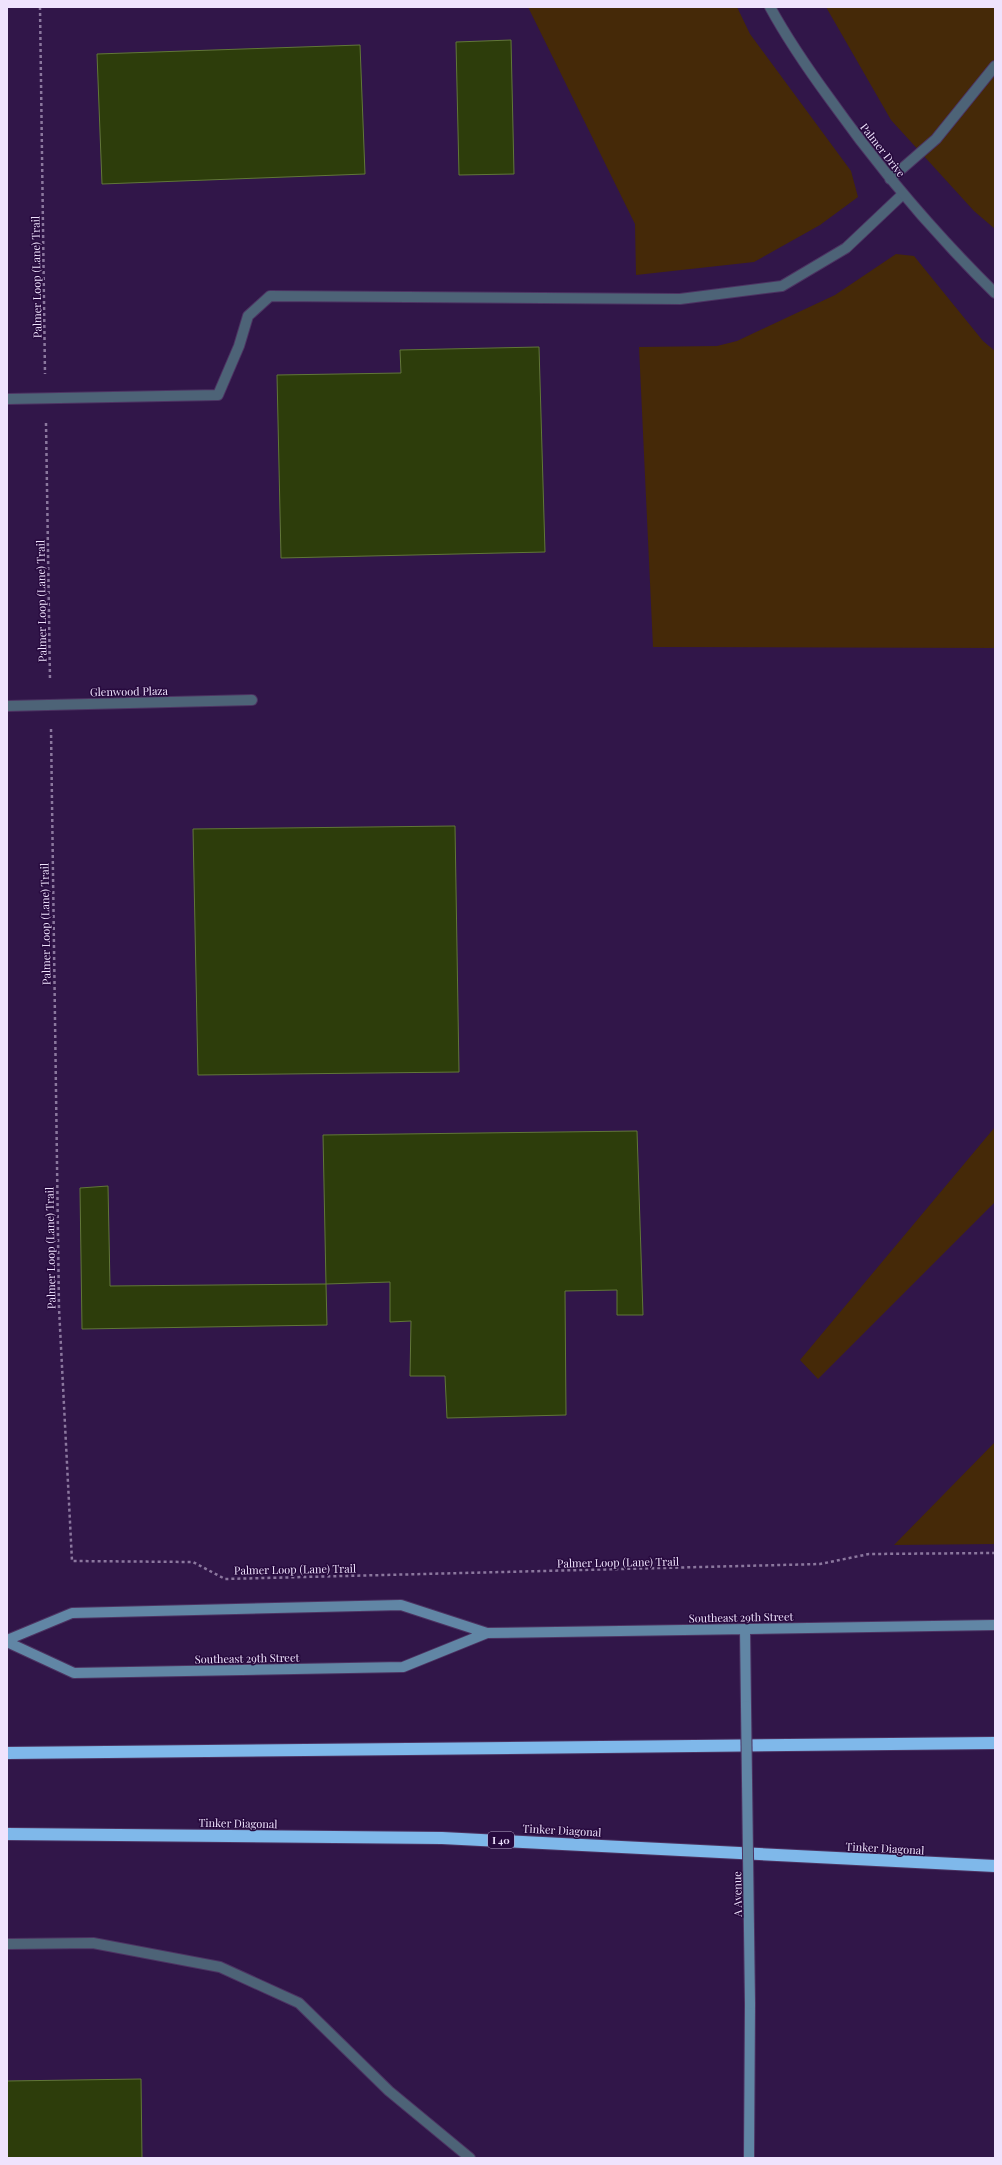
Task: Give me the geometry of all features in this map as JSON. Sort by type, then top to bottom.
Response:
[{"type":"highway","points":[[7,1753],[995,1743]]},
{"type":"highway","name":"Tinker Diagonal","points":[[7,1834],[442,1838],[995,1866]]},
{"type":"main road","name":"Southeast 29th Street","points":[[7,1641],[72,1613],[401,1605],[487,1633],[995,1625]]},
{"type":"main road","name":"A Avenue","points":[[745,1629],[750,2004],[750,2158]]},
{"type":"main road","name":"Southeast 29th Street","points":[[7,1641],[74,1673],[395,1668],[403,1667],[487,1633]]},
{"type":"street","name":"Palmer Drive","points":[[770,7],[787,38],[848,125],[890,179],[953,252],[995,293]]},
{"type":"street","points":[[890,179],[936,139],[995,66]]},
{"type":"street","points":[[7,399],[218,395],[239,346],[248,316],[270,296],[680,299],[782,286],[846,248],[902,194]]},
{"type":"street","name":"Glenwood Plaza","points":[[7,706],[252,700]]},
{"type":"street","points":[[7,1944],[93,1943],[220,1967],[299,2003],[389,2091],[470,2158]]},
{"type":"path","name":"Palmer Loop (Lane) Trail","points":[[40,7],[59,1308],[72,1561],[193,1562],[225,1579],[820,1564],[869,1554],[995,1553]]},
{"type":"shaded area","points":[[528,7],[737,7],[750,34],[851,171],[858,197],[820,225],[754,262],[636,275],[635,224]]},
{"type":"shaded area","points":[[826,7],[995,7],[995,229],[974,211],[891,120]]},
{"type":"shaded area","points":[[896,254],[914,256],[983,341],[995,351],[995,648],[653,647],[639,347],[717,346],[737,341],[835,295]]},
{"type":"shaded area","points":[[995,1127],[995,1202],[818,1379],[800,1360]]},
{"type":"shaded area","points":[[995,1442],[995,1544],[894,1545]]},
{"type":"building","points":[[511,40],[514,174],[459,175],[456,42]]},
{"type":"building","points":[[360,45],[365,174],[102,184],[97,54]]},
{"type":"building","points":[[539,347],[545,552],[281,558],[277,375],[401,373],[400,350]]},
{"type":"building","points":[[455,826],[459,1072],[198,1075],[193,829]]},
{"type":"building","points":[[637,1131],[643,1315],[617,1315],[617,1290],[565,1291],[566,1415],[447,1418],[445,1376],[410,1376],[411,1321],[390,1322],[390,1282],[326,1284],[323,1135]]},
{"type":"building","points":[[108,1186],[110,1286],[326,1284],[327,1325],[82,1329],[80,1188]]},
{"type":"building","points":[[141,2079],[142,2158],[7,2158],[7,2081]]}]
